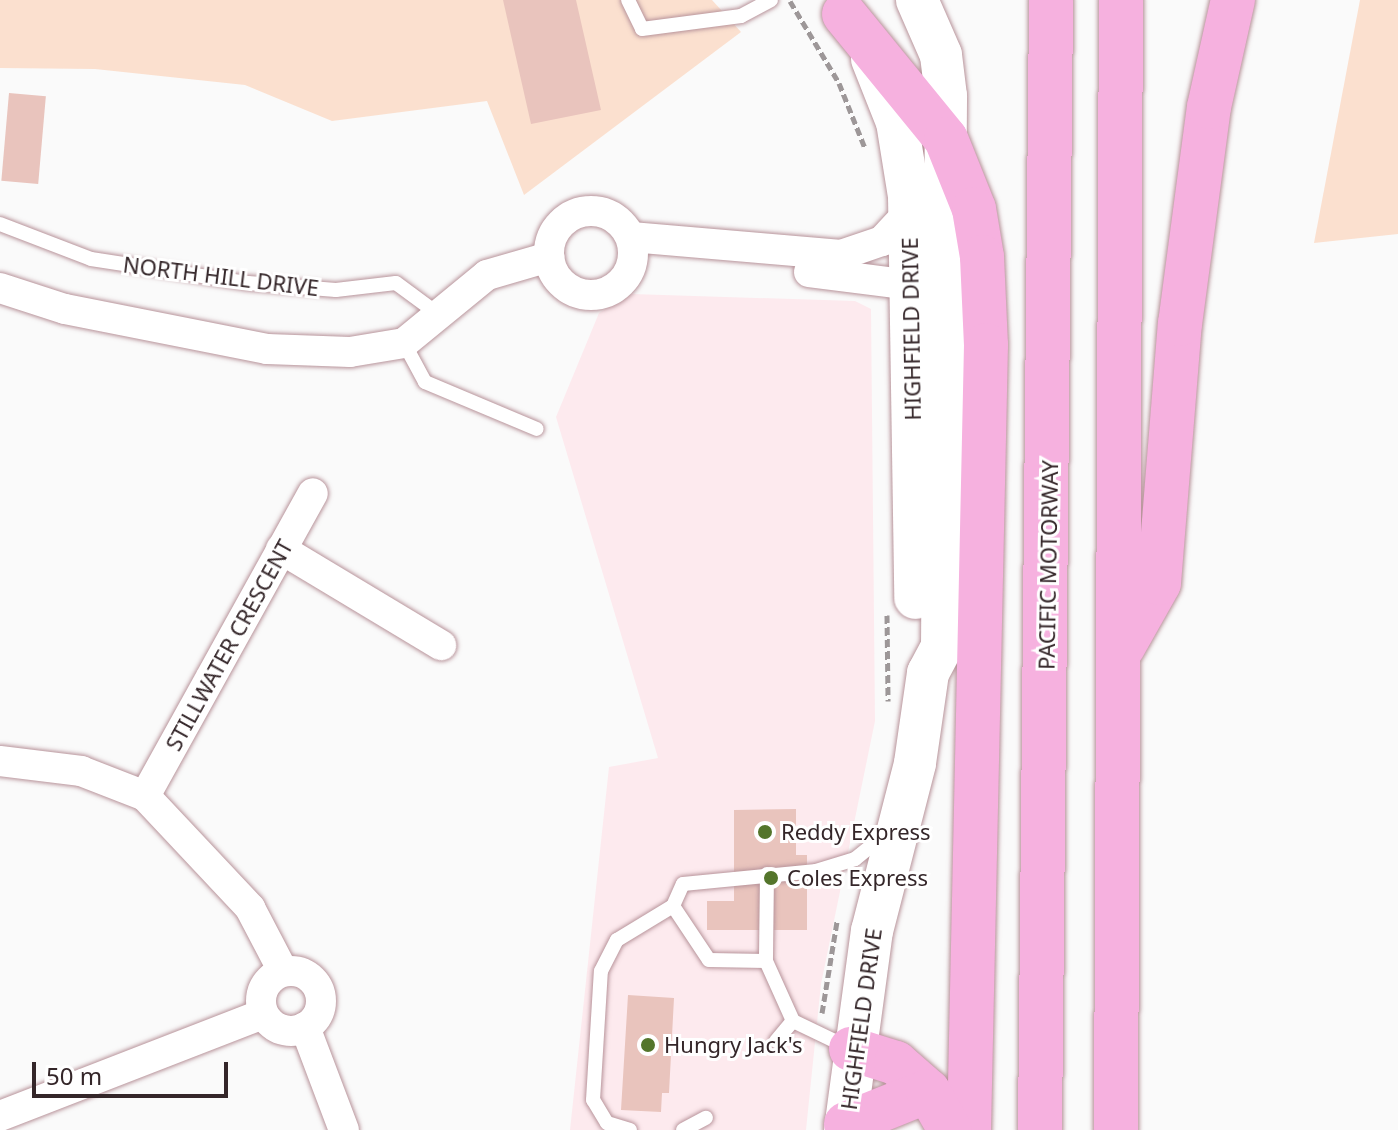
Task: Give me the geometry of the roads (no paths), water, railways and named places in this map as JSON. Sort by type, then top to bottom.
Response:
[{"type":"highway","name":"PACIFIC MOTORWAY","points":[[1040,1130],[1051,0]]},
{"type":"highway","points":[[1116,1130],[1122,648],[1121,0]]},
{"type":"highway","points":[[1122,648],[1159,583],[1180,324],[1209,107],[1233,0]]},
{"type":"highway","points":[[839,7],[946,139],[977,227],[986,345],[969,1130]]},
{"type":"highway","points":[[836,1042],[896,1063],[928,1091],[950,1130]]},
{"type":"highway","points":[[845,1127],[928,1091]]},
{"type":"street","name":"HIGHFIELD DRIVE","points":[[845,1127],[836,1042],[898,824],[928,673],[942,647],[946,139],[941,55],[917,0]]},
{"type":"street","name":"HIGHFIELD DRIVE","points":[[839,7],[892,103],[910,211],[916,646],[928,673]]},
{"type":"street","points":[[632,248],[833,256],[878,243],[910,211]]},
{"type":"street","points":[[632,248],[614,289],[585,296],[564,286],[549,257],[558,226],[584,212],[612,217],[632,248],[910,285],[945,247]]},
{"type":"street","points":[[0,288],[65,309],[267,349],[350,352],[404,343],[487,275],[549,257]]},
{"type":"street","name":"STILLWATER CRESCENT","points":[[145,796],[313,493]]},
{"type":"street","points":[[281,549],[441,645]]},
{"type":"street","points":[[0,761],[81,771],[145,796],[250,908],[283,971]]},
{"type":"street","points":[[283,971],[302,972],[318,987],[320,1008],[305,1027],[277,1028],[263,1014],[263,988],[283,971]]},
{"type":"street","points":[[0,1116],[263,1014]]},
{"type":"street","points":[[305,1027],[344,1130]]},
{"type":"lane","points":[[628,0],[642,29],[741,16],[771,0]]},
{"type":"lane","name":"NORTH HILL DRIVE","points":[[0,224],[91,259],[232,281],[336,290],[396,283],[438,314]]},
{"type":"lane","points":[[404,343],[425,382],[537,429]]},
{"type":"lane","points":[[630,1130],[607,1123],[593,1100],[601,971],[617,940],[673,906],[683,884],[701,877],[767,874],[855,859],[898,824]]},
{"type":"lane","points":[[767,874],[766,961],[793,1021],[836,1042]]},
{"type":"lane","points":[[673,906],[709,960],[766,961]]},
{"type":"lane","points":[[776,1041],[793,1021]]},
{"type":"lane","points":[[683,1130],[706,1118]]},
{"type":"place","name":"Reddy Express","points":[[765,832]]},
{"type":"place","name":"Coles Express","points":[[771,878]]},
{"type":"place","name":"Hungry Jack's","points":[[648,1045]]}]
